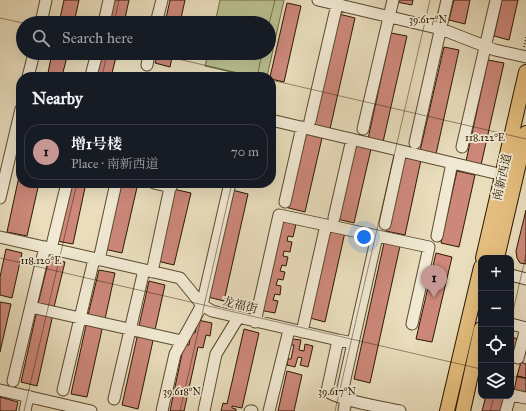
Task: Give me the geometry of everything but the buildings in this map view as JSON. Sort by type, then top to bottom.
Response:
[{"type":"main road","name":"南新西道","points":[[484,255],[526,72]]},
{"type":"main road","name":"南新西道","points":[[498,255],[525,138]]},
{"type":"main road","points":[[447,411],[478,280]]},
{"type":"main road","points":[[463,411],[478,343]]},
{"type":"street","points":[[43,16],[46,0]]},
{"type":"street","points":[[106,16],[109,0]]},
{"type":"street","points":[[158,16],[162,0]]},
{"type":"street","points":[[318,0],[338,2],[441,29],[495,50],[526,57]]},
{"type":"street","points":[[362,129],[392,0]]},
{"type":"street","points":[[415,143],[447,0]]},
{"type":"street","points":[[462,147],[496,0]]},
{"type":"street","points":[[284,202],[338,2]]},
{"type":"street","points":[[32,72],[33,60]]},
{"type":"street","points":[[92,72],[95,60]]},
{"type":"street","points":[[147,65],[148,60]]},
{"type":"street","points":[[276,121],[306,124],[352,139],[503,174]]},
{"type":"street","points":[[302,332],[352,139]]},
{"type":"street","points":[[0,198],[16,141]]},
{"type":"street","points":[[385,224],[401,151]]},
{"type":"street","points":[[437,236],[452,163]]},
{"type":"street","points":[[13,380],[30,307],[65,188]]},
{"type":"street","points":[[64,390],[80,318],[115,188]]},
{"type":"street","points":[[114,399],[131,330],[170,188]]},
{"type":"street","points":[[162,411],[175,354],[202,305],[229,188]]},
{"type":"street","points":[[255,322],[279,215],[330,221],[377,236],[429,247],[412,324]]},
{"type":"street","points":[[344,411],[344,398],[353,343],[377,236]]},
{"type":"street","name":"龙福街","points":[[0,237],[180,278],[202,305],[212,311],[289,330],[353,343]]},
{"type":"street","points":[[514,276],[526,279]]},
{"type":"street","points":[[30,307],[182,341]]},
{"type":"street","points":[[204,411],[216,354],[238,318]]},
{"type":"street","points":[[514,325],[526,328],[518,358]]},
{"type":"street","points":[[269,411],[289,330]]},
{"type":"street","points":[[338,340],[327,391],[330,394],[344,398],[398,411]]},
{"type":"street","points":[[0,390],[86,410]]},
{"type":"street","points":[[25,411],[28,396]]},
{"type":"street","points":[[514,396],[526,398]]},
{"type":"street","points":[[506,411],[509,399]]},
{"type":"green space","points":[[220,0],[284,0],[276,36],[276,16],[217,16]]},
{"type":"green space","points":[[206,60],[271,60],[268,72],[231,72],[205,66]]},
{"type":"place","name":"增1号楼","points":[[434,298]]}]
